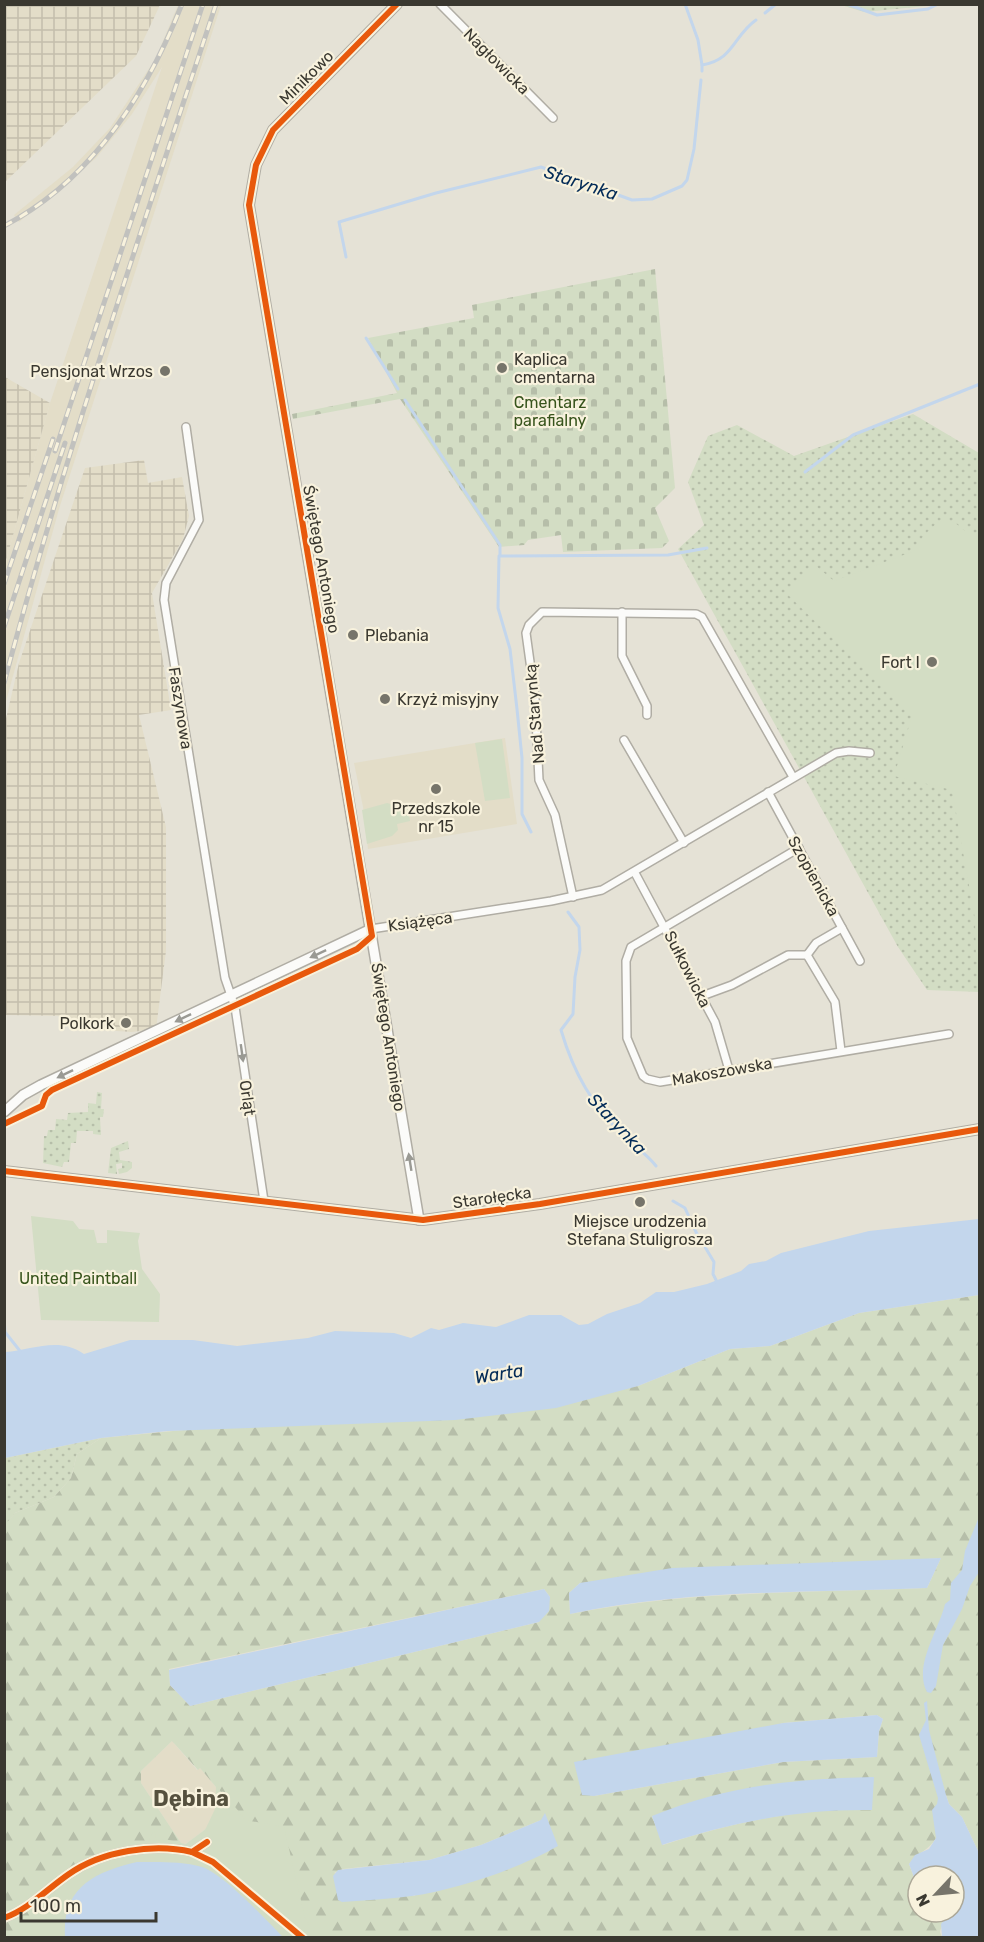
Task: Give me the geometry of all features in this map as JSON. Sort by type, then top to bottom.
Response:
[{"type":"street","name":"Minikowo","points":[[252,180],[264,145],[278,125],[397,4]]},
{"type":"street","name":"Nagłowicka","points":[[440,4],[553,118]]},
{"type":"street","name":"Świętego Antoniego","points":[[252,180],[249,205],[252,231],[419,1220]]},
{"type":"street","name":"Faszynowa","points":[[186,427],[199,520],[166,583],[164,594],[202,842],[225,978],[231,995]]},
{"type":"street","name":"Nad Starynką","points":[[573,897],[555,815],[539,780],[535,698],[526,630],[545,611],[702,616],[793,777]]},
{"type":"street","points":[[622,612],[622,656],[647,706],[647,715]]},
{"type":"street","points":[[624,741],[684,843]]},
{"type":"street","name":"Książęca","points":[[4,1112],[30,1091],[231,995],[371,933],[602,890],[635,873],[836,753],[849,751],[870,753]]},
{"type":"street","name":"Szopienicka","points":[[768,792],[860,961]]},
{"type":"street","name":"Makoszowska","points":[[799,849],[666,927],[636,942],[628,953],[627,1038],[643,1076],[653,1081],[948,1034]]},
{"type":"street","name":"Sułkowicka","points":[[635,873],[702,996],[720,1036],[729,1070]]},
{"type":"street","points":[[807,955],[816,943],[842,928]]},
{"type":"street","points":[[702,996],[732,985],[788,955],[807,955]]},
{"type":"street","points":[[807,955],[836,1002],[841,1051]]},
{"type":"street","name":"Orląt","points":[[231,995],[264,1201]]},
{"type":"street","name":"Starołęcka","points":[[4,1171],[419,1220],[550,1202],[980,1129]]},
{"type":"street","points":[[4,1918],[23,1910],[70,1873],[97,1860],[163,1847],[192,1852],[207,1842]]},
{"type":"shaded area","points":[[5,4],[160,5],[136,56],[5,182]]},
{"type":"shaded area","points":[[178,5],[221,5],[59,509],[5,705],[5,564],[50,403],[162,67],[132,114],[96,158],[19,222],[14,215],[73,167],[110,128],[156,58]]},
{"type":"shaded area","points":[[5,377],[50,403],[5,564]]},
{"type":"shaded area","name":"Polkork","points":[[144,460],[148,483],[182,477],[189,516],[183,539],[152,593],[171,710],[139,715],[166,827],[166,951],[156,1029],[132,1032],[86,1029],[68,1016],[5,1015],[4,727],[19,663],[85,468]]},
{"type":"shaded area","name":"Przedszkole nr 15","points":[[505,738],[517,824],[368,849],[363,807],[354,763]]},
{"type":"shaded area","points":[[172,1741],[197,1770],[200,1768],[226,1799],[215,1822],[183,1846],[141,1783],[141,1771]]},
{"type":"green space","points":[[841,5],[937,5],[864,12]]},
{"type":"green space","name":"Cmentarz parafialny","points":[[655,269],[675,488],[655,508],[669,541],[662,548],[563,552],[561,535],[528,540],[524,545],[499,547],[400,399],[293,419],[292,414],[397,393],[368,338],[474,318],[472,305]]},
{"type":"green space","points":[[913,414],[979,453],[979,992],[927,990],[898,947],[678,549],[704,525],[688,482],[708,436],[737,425],[794,456]]},
{"type":"green space","points":[[954,522],[979,542],[979,960],[976,957],[975,919],[952,790],[894,776],[912,716],[785,592],[816,566],[834,581],[914,551],[924,535],[937,523]]},
{"type":"green space","points":[[502,739],[510,798],[485,801],[475,743]]},
{"type":"green space","points":[[387,803],[408,809],[410,821],[397,824],[398,830],[392,836],[367,844],[362,810]]},
{"type":"green space","points":[[97,1092],[102,1093],[101,1109],[104,1109],[103,1117],[100,1117],[101,1135],[93,1134],[93,1131],[77,1131],[76,1143],[71,1143],[69,1162],[64,1162],[62,1167],[43,1163],[44,1136],[47,1136],[48,1130],[55,1130],[56,1119],[67,1120],[68,1113],[88,1112],[88,1103],[96,1104]]},
{"type":"green space","points":[[128,1141],[129,1149],[119,1152],[120,1160],[132,1162],[132,1168],[119,1174],[118,1169],[122,1168],[122,1163],[116,1164],[117,1174],[108,1173],[111,1148]]},
{"type":"green space","name":"United Paintball","points":[[31,1216],[73,1221],[79,1229],[94,1230],[97,1243],[107,1243],[107,1230],[140,1233],[138,1241],[142,1269],[160,1294],[159,1322],[41,1320]]},
{"type":"green space","points":[[979,1295],[979,1853],[962,1817],[949,1804],[946,1795],[937,1806],[936,1838],[930,1846],[906,1864],[906,1924],[942,1924],[940,1932],[942,1937],[5,1937],[4,1526],[15,1513],[54,1497],[71,1478],[77,1454],[101,1438],[638,1386],[730,1349],[770,1346],[859,1313]],"holes":[[[941,1558],[927,1588],[703,1597],[614,1606],[570,1614],[569,1593],[580,1583]],[[544,1589],[550,1597],[539,1622],[190,1706],[170,1685],[169,1669]],[[877,1715],[883,1719],[879,1731],[877,1757],[783,1762],[594,1796],[783,1723]],[[172,1741],[198,1770],[200,1768],[226,1799],[215,1822],[183,1846],[141,1783],[141,1771]],[[830,1810],[745,1822],[663,1845],[652,1816]],[[541,1820],[414,1896],[334,1873],[343,1869],[429,1860],[481,1845]]]},
{"type":"green space","points":[[101,1438],[77,1454],[71,1478],[54,1497],[15,1513],[5,1526],[5,1458]]},
{"type":"green space","points":[[216,1786],[245,1820],[284,1827],[305,1918],[317,1937],[33,1937],[30,1895],[83,1860],[147,1843],[154,1831],[157,1841],[165,1839],[197,1847],[215,1809]]},
{"type":"water","name":"Warta","points":[[979,1219],[979,1295],[859,1313],[770,1346],[730,1349],[638,1386],[556,1408],[455,1420],[168,1431],[101,1438],[5,1458],[5,1352],[55,1345],[75,1349],[84,1354],[130,1340],[193,1340],[237,1346],[308,1338],[335,1331],[394,1333],[411,1338],[431,1328],[439,1330],[463,1323],[496,1327],[529,1315],[561,1315],[579,1325],[588,1324],[607,1314],[640,1303],[656,1292],[674,1292],[707,1284],[741,1271],[749,1264],[766,1261],[781,1253],[869,1231]]},
{"type":"water","points":[[979,1517],[979,1572],[970,1586],[962,1609],[943,1645],[936,1686],[931,1693],[927,1692],[923,1671],[928,1648],[945,1604],[950,1600],[951,1583],[962,1570],[965,1551]]},
{"type":"water","points":[[941,1558],[927,1588],[703,1596],[658,1600],[570,1614],[569,1593],[580,1583],[672,1568]]},
{"type":"water","points":[[544,1589],[550,1597],[549,1611],[539,1622],[190,1706],[170,1685],[169,1670]]},
{"type":"water","points":[[927,1701],[929,1730],[949,1804],[962,1817],[979,1853],[979,1937],[942,1937],[941,1924],[966,1924],[966,1864],[909,1864],[915,1855],[929,1849],[936,1838],[932,1810],[938,1798],[919,1735],[926,1720],[924,1703]]},
{"type":"water","points":[[877,1715],[883,1719],[879,1731],[877,1757],[783,1762],[594,1796],[582,1795],[574,1762],[783,1723]]},
{"type":"water","points":[[874,1777],[872,1810],[817,1812],[766,1819],[714,1830],[662,1845],[652,1816],[707,1797],[761,1786],[788,1782]]},
{"type":"water","points":[[545,1813],[558,1846],[525,1863],[487,1877],[430,1893],[342,1902],[338,1900],[333,1876],[338,1870],[429,1860],[481,1845],[541,1820]]},
{"type":"water","points":[[137,1862],[170,1862],[202,1867],[222,1879],[244,1898],[283,1937],[65,1937],[69,1906],[75,1894],[84,1884],[108,1871]]},
{"type":"waterway","name":"Starynka","points":[[685,4],[698,40],[702,65]]},
{"type":"waterway","name":"Starynka","points":[[765,13],[776,4]]},
{"type":"waterway","name":"Starynka","points":[[847,4],[877,15],[928,9],[938,4]]},
{"type":"waterway","name":"Starynka","points":[[702,71],[702,65],[721,58],[748,26],[756,20]]},
{"type":"waterway","name":"Starynka","points":[[346,257],[339,222],[436,193],[541,167],[632,200],[652,199],[682,186],[687,180],[694,149],[701,80]]},
{"type":"waterway","name":"Starynka","points":[[366,338],[398,389]]},
{"type":"waterway","name":"Starynka","points":[[805,472],[853,435],[980,384]]},
{"type":"waterway","name":"Starynka","points":[[405,400],[500,545],[500,555]]},
{"type":"waterway","name":"Starynka","points":[[531,832],[522,814],[522,758],[517,709],[510,649],[498,608],[499,556],[668,555],[707,548]]},
{"type":"waterway","name":"Starynka","points":[[568,912],[579,927],[580,950],[575,977],[573,1014],[561,1030],[566,1046],[578,1075],[594,1101],[613,1125],[656,1166]]},
{"type":"waterway","name":"Starynka","points":[[673,1201],[685,1208],[714,1262],[713,1274],[718,1284]]},
{"type":"waterway","points":[[4,1317],[5,1332],[20,1351]]},
{"type":"railway","points":[[4,226],[35,207],[64,184],[90,159],[113,131],[152,70],[182,4]]},
{"type":"railway","points":[[55,451],[203,4]]},
{"type":"railway","points":[[4,683],[78,427],[216,4]]},
{"type":"railway","points":[[4,584],[53,439]]},
{"type":"railway","points":[[4,627],[65,443]]},
{"type":"cycle path","points":[[4,1124],[42,1106],[46,1095],[52,1090],[357,949],[372,936],[249,205],[256,165],[273,130],[397,4]]},
{"type":"cycle path","points":[[4,1171],[423,1220],[540,1204],[980,1129]]},
{"type":"cycle path","points":[[4,1918],[30,1904],[69,1874],[97,1860],[128,1851],[145,1849],[177,1849],[192,1852],[207,1842]]},
{"type":"cycle path","points":[[192,1852],[213,1862],[303,1938]]},
{"type":"place","name":"Kaplica cmentarna","points":[[502,368]]},
{"type":"place","name":"Pensjonat Wrzos","points":[[165,371]]},
{"type":"place","name":"Plebania","points":[[353,635]]},
{"type":"place","name":"Fort I","points":[[932,662]]},
{"type":"place","name":"Krzyż misyjny","points":[[385,699]]},
{"type":"place","name":"Przedszkole nr 15","points":[[436,789]]},
{"type":"place","name":"Polkork","points":[[126,1023]]},
{"type":"place","name":"Miejsce urodzenia Stefana Stuligrosza","points":[[640,1202]]},
{"type":"district","name":"Dębina","points":[[191,1798]]}]
